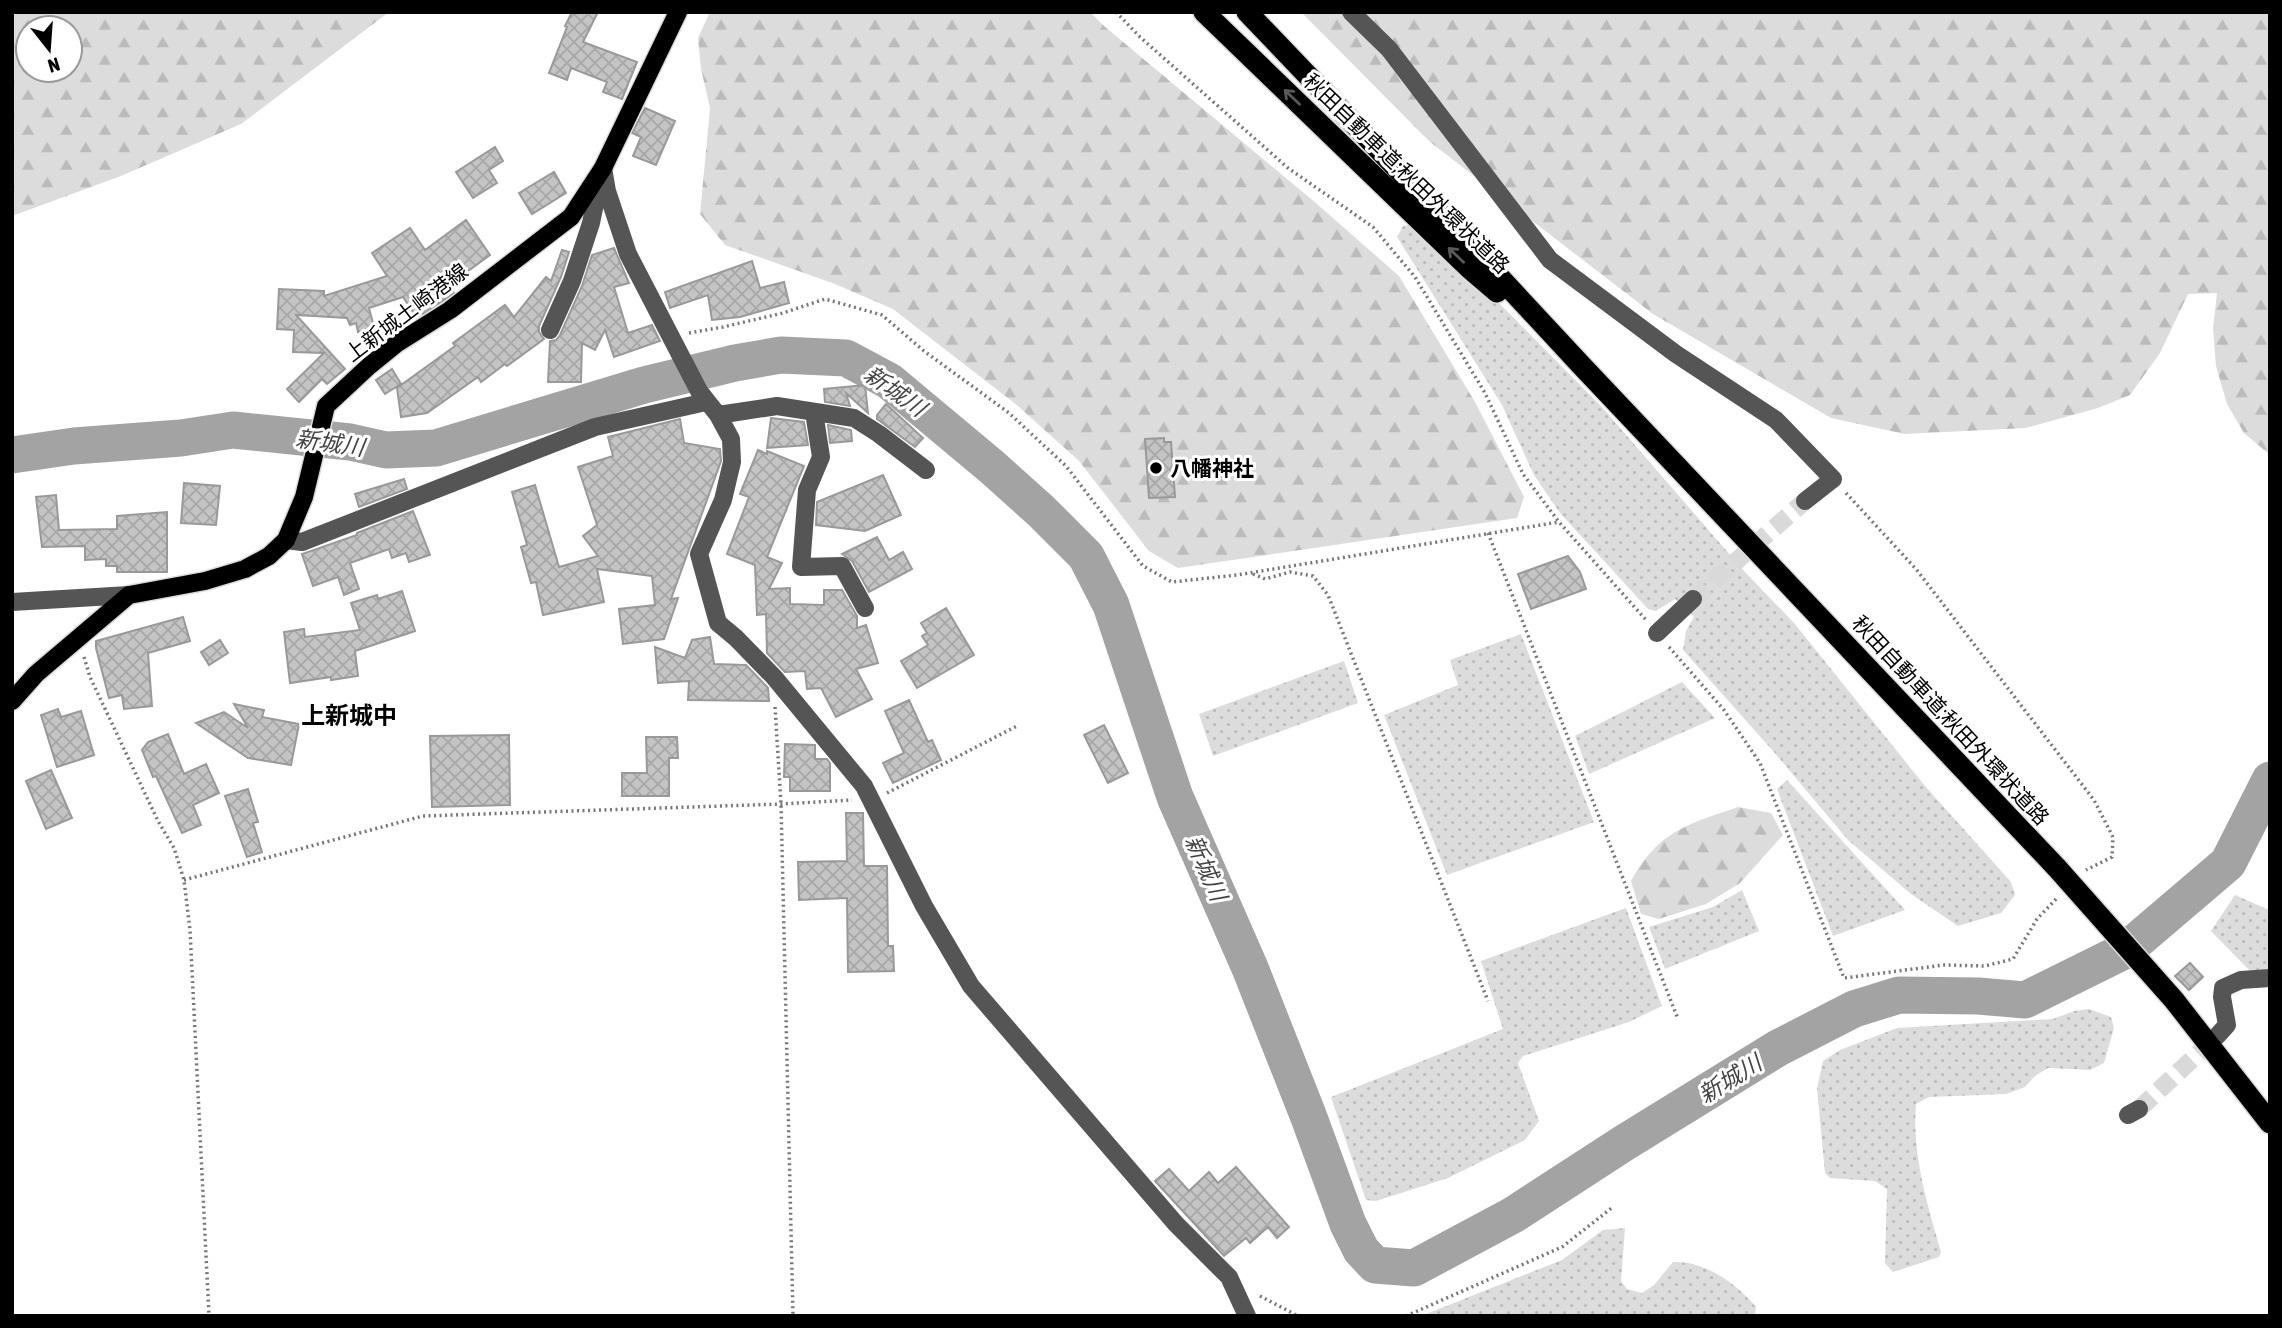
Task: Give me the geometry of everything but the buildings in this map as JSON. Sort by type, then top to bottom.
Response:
[{"type":"highway","name":"秋田自動車道;秋田外環状道路","points":[[1204,12],[1469,268],[1581,365]]},
{"type":"highway","name":"秋田自動車道;秋田外環状道路","points":[[1247,12],[2057,868],[2174,1000],[2270,1123]]},
{"type":"main road","name":"上新城土崎港線","points":[[12,701],[36,674],[130,595],[205,581],[245,569],[268,556],[286,540],[304,497],[326,406],[397,344],[450,310],[571,217],[603,168],[678,12]]},
{"type":"street","points":[[1351,12],[1389,49],[1550,260],[1676,354],[1776,421],[1833,479],[1805,500]]},
{"type":"street","points":[[550,330],[572,281],[591,223],[603,168]]},
{"type":"street","points":[[603,168],[607,191],[628,254],[674,343],[730,439],[732,462],[723,500],[699,554],[718,624],[736,638],[774,677],[830,743],[871,798],[923,906],[971,986],[1176,1224],[1230,1277],[1247,1316]]},
{"type":"street","points":[[286,540],[302,542],[595,426],[707,402],[777,406],[854,418],[879,433],[926,470]]},
{"type":"street","points":[[814,412],[821,457],[807,490],[801,567],[842,566],[865,608]]},
{"type":"street","points":[[12,602],[130,595]]},
{"type":"street","points":[[1657,633],[1693,599]]},
{"type":"street","points":[[2217,1036],[2227,1025],[2223,988],[2241,980],[2270,978]]},
{"type":"path","points":[[1116,12],[1140,37],[1288,168],[1373,227],[1415,277],[1485,393],[1523,474],[1559,522],[1724,710],[1760,763],[1844,978]]},
{"type":"path","points":[[674,343],[825,299],[882,316],[924,351],[1009,413],[1066,466],[1143,566],[1172,582],[1251,573],[1559,522]]},
{"type":"path","points":[[1488,533],[1678,1019]]},
{"type":"path","points":[[1251,573],[1265,579],[1290,572],[1313,576],[1328,595],[1488,1001]]},
{"type":"path","points":[[78,638],[90,677],[158,821],[174,848],[184,880],[190,930],[209,1316]]},
{"type":"path","points":[[774,677],[781,804],[793,1316]]},
{"type":"path","points":[[184,880],[422,816],[781,804],[871,798],[884,795],[1017,726]]},
{"type":"path","points":[[1406,1316],[1562,1247],[1613,1207]]},
{"type":"path","points":[[1233,1284],[1298,1316]]},
{"type":"green space","points":[[12,12],[389,12],[241,124],[121,176],[12,216]]},
{"type":"green space","points":[[710,12],[1090,12],[1399,276],[1475,402],[1524,497],[1517,518],[1178,568],[1149,551],[1079,461],[1018,406],[893,309],[835,284],[725,245],[700,214],[710,108],[701,69],[698,38]]},
{"type":"green space","points":[[1301,12],[2270,12],[2270,455],[2244,433],[2227,404],[2216,366],[2213,328],[2217,293],[2188,294],[2160,353],[2130,395],[2098,408],[2026,428],[1905,434],[1831,418],[1653,314],[1430,142]]},
{"type":"green space","points":[[1411,225],[1482,286],[1602,407],[1744,571],[1794,623],[1925,786],[2011,882],[2015,895],[2001,913],[1958,926],[1911,894],[1848,840],[1683,650],[1686,631],[1694,617],[1675,599],[1656,611],[1648,609],[1560,513],[1534,475],[1502,405],[1397,237],[1403,226]]},
{"type":"green space","points":[[1521,634],[1594,822],[1447,875],[1384,715],[1458,685],[1450,660]]},
{"type":"green space","points":[[1344,661],[1358,703],[1213,756],[1199,714]]},
{"type":"green space","points":[[1682,682],[1715,718],[1589,774],[1575,736]]},
{"type":"green space","points":[[1787,780],[1905,910],[1833,936],[1777,789]]},
{"type":"green space","points":[[1738,807],[1771,813],[1783,835],[1740,883],[1706,904],[1659,919],[1641,914],[1631,881],[1652,851],[1675,832]]},
{"type":"green space","points":[[1742,890],[1759,931],[1665,969],[1649,927],[1713,907]]},
{"type":"green space","points":[[2235,895],[2270,908],[2270,972],[2252,973],[2211,931]]},
{"type":"green space","points":[[1626,908],[1662,1006],[1629,1022],[1523,1056],[1518,1063],[1539,1121],[1525,1140],[1448,1178],[1376,1201],[1366,1200],[1331,1097],[1503,1029],[1481,961]]},
{"type":"green space","points":[[2089,1009],[2111,1017],[2114,1028],[2104,1063],[2090,1070],[2048,1068],[2035,1076],[2025,1087],[2006,1094],[1929,1097],[1916,1104],[1918,1160],[1941,1252],[1939,1257],[1893,1272],[1885,1263],[1887,1189],[1875,1181],[1830,1178],[1825,1173],[1817,1089],[1823,1061],[1840,1050],[1897,1028],[2053,1019]]},
{"type":"green space","points":[[1625,1228],[1621,1281],[1627,1289],[1642,1293],[1654,1285],[1673,1262],[1685,1262],[1708,1269],[1730,1282],[1756,1307],[1755,1316],[1421,1316],[1562,1260],[1603,1230]]},
{"type":"waterway","name":"新城川","points":[[12,455],[74,446],[181,438],[233,430],[350,442],[386,450],[436,448],[644,385],[781,355],[846,358],[889,381],[992,467],[1086,556],[1111,605],[1175,797],[1250,968],[1348,1224],[1361,1250],[1375,1265],[1414,1268],[1513,1215],[1778,1048],[1854,1009],[1899,995],[1978,996],[2025,1000],[2126,950],[2228,863],[2270,780]]},
{"type":"tunnel","points":[[1693,599],[1805,501]]},
{"type":"tunnel","points":[[2139,1109],[2217,1036]]},
{"type":"place","name":"八幡神社","points":[[1156,468]]},
{"type":"district","name":"上新城中","points":[[349,715]]}]
